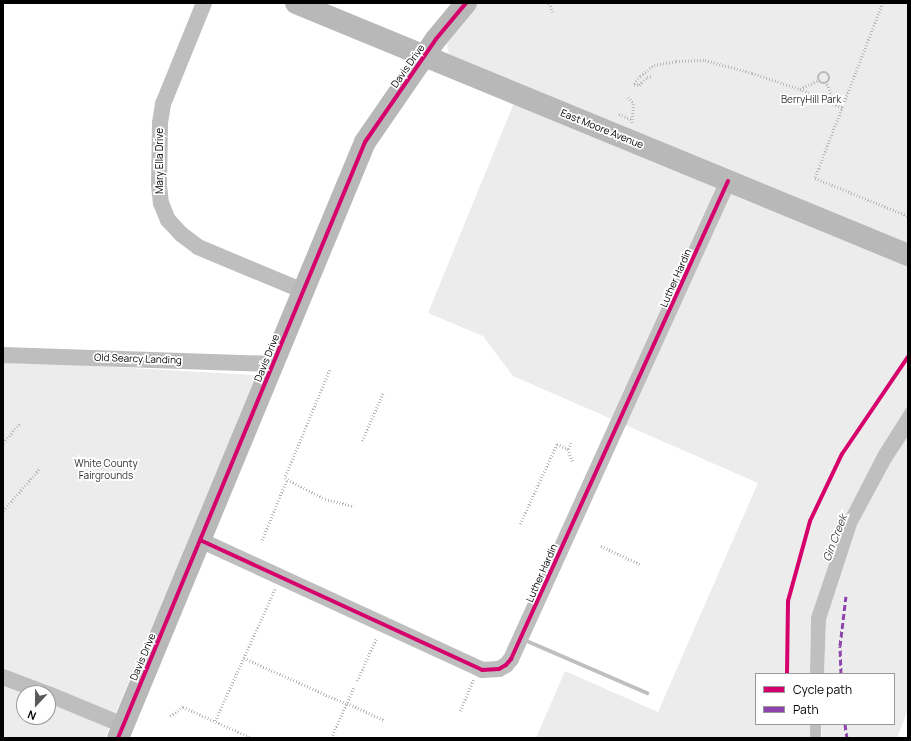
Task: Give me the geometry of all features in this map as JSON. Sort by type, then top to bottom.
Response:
[{"type":"street","name":"Mary Ella Drive","points":[[204,3],[163,104],[160,123],[159,170],[161,202],[168,220],[181,234],[198,247],[303,291]]},
{"type":"street","name":"East Moore Avenue","points":[[296,3],[908,255]]},
{"type":"street","name":"Davis Drive","points":[[120,732],[365,142],[436,39],[466,3]]},
{"type":"street","name":"Luther Hardin","points":[[200,540],[482,670],[499,669],[506,665],[511,660],[728,181]]},
{"type":"street","name":"Old Searcy Landing","points":[[3,355],[273,364]]},
{"type":"street","points":[[3,677],[24,685]]},
{"type":"street","points":[[56,699],[120,732]]},
{"type":"path","points":[[549,3],[553,12]]},
{"type":"path","points":[[883,3],[815,178],[908,216]]},
{"type":"path","points":[[651,76],[647,77],[639,85],[634,84],[640,76],[654,65],[676,61],[705,60],[752,72],[800,89],[842,108]]},
{"type":"path","points":[[818,80],[819,73],[825,71],[828,72],[831,78],[827,84]]},
{"type":"path","points":[[800,89],[818,80]]},
{"type":"path","points":[[818,80],[820,83],[827,84]]},
{"type":"path","points":[[827,84],[837,105]]},
{"type":"path","points":[[628,97],[634,104],[631,120],[632,124],[636,127]]},
{"type":"path","points":[[619,114],[631,120]]},
{"type":"path","points":[[262,540],[287,479],[285,478],[330,370]]},
{"type":"path","points":[[362,441],[383,393]]},
{"type":"path","points":[[3,443],[20,423]]},
{"type":"path","points":[[571,442],[568,449],[573,462]]},
{"type":"path","points":[[520,524],[557,444],[568,449]]},
{"type":"path","points":[[3,511],[39,469]]},
{"type":"path","points":[[287,479],[325,499],[354,506]]},
{"type":"path","points":[[601,546],[640,564]]},
{"type":"path","points":[[215,721],[275,589],[282,592]]},
{"type":"path","points":[[358,680],[380,632]]},
{"type":"path","points":[[371,633],[384,639]]},
{"type":"path","points":[[244,658],[384,720]]},
{"type":"path","points":[[460,711],[476,676]]},
{"type":"path","points":[[467,677],[474,680]]},
{"type":"path","points":[[332,738],[354,687]]},
{"type":"path","points":[[170,716],[183,707],[252,738]]},
{"type":"green space","name":"BerryHill Park","points":[[475,3],[908,3],[908,244],[449,54],[446,41]]},
{"type":"green space","points":[[514,103],[908,264],[908,405],[879,451],[811,617],[810,673],[755,673],[755,725],[810,725],[810,738],[536,738],[565,671],[658,712],[758,483],[513,376],[483,336],[428,313]]},
{"type":"green space","name":"White County Fairgrounds","points":[[3,363],[58,364],[257,375],[105,738],[3,738]]},
{"type":"green space","points":[[908,436],[908,710],[898,735],[899,738],[822,738],[821,725],[895,725],[895,673],[824,673],[826,620],[857,525],[891,462]]},
{"type":"shaded area","points":[[908,405],[908,436],[891,462],[857,525],[826,620],[824,673],[810,673],[811,617],[845,517],[879,451]]},
{"type":"shaded area","points":[[810,725],[821,725],[821,738],[810,738]]},
{"type":"waterway","points":[[529,642],[647,693]]},
{"type":"marked path","points":[[841,673],[840,646],[846,596]]},
{"type":"marked path","points":[[845,725],[847,738]]},
{"type":"cycle path","points":[[118,738],[365,142],[436,39],[466,3]]},
{"type":"cycle path","points":[[200,540],[482,670],[499,669],[506,665],[511,659],[728,181]]},
{"type":"cycle path","points":[[787,673],[788,601],[810,521],[842,454],[908,357]]},
{"type":"water label","name":"Gin Creek","points":[[835,538]]}]
